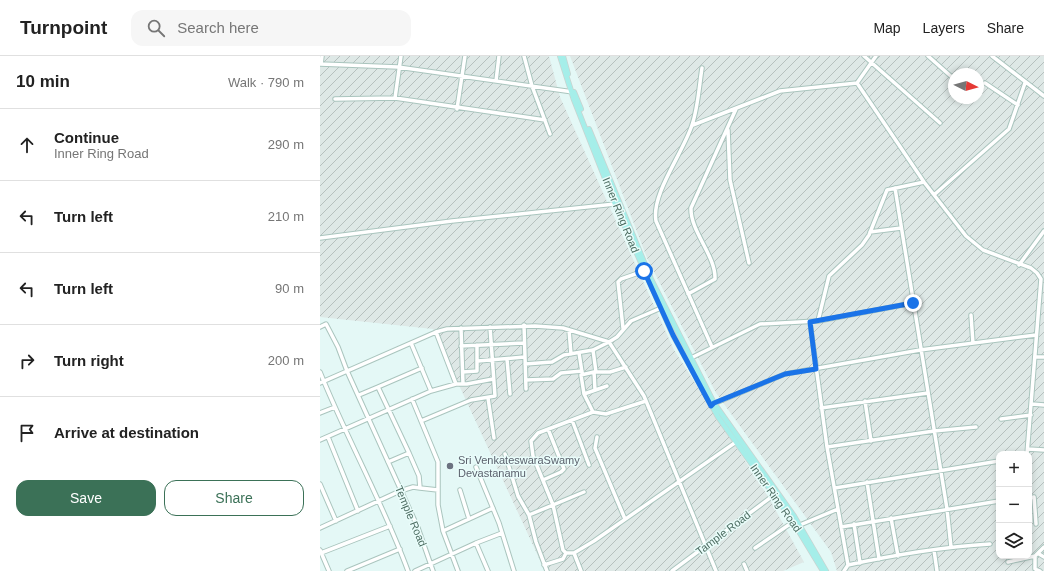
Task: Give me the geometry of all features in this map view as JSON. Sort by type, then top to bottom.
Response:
[{"type":"main road","name":"Inner Ring Road","points":[[561,56],[615,204],[661,308],[712,404],[736,442],[793,522],[823,571]]},
{"type":"main road","name":"Inner Ring Road","points":[[573,92],[651,279],[691,358],[712,404],[800,525],[826,571]]},
{"type":"street","points":[[322,56],[321,64],[398,67],[573,92]]},
{"type":"street","points":[[395,98],[398,67],[401,56]]},
{"type":"street","points":[[457,109],[465,56]]},
{"type":"street","points":[[496,81],[499,56]]},
{"type":"street","points":[[524,56],[532,86],[550,134]]},
{"type":"street","points":[[864,56],[940,123]]},
{"type":"street","points":[[857,83],[876,56]]},
{"type":"street","points":[[928,56],[948,74]]},
{"type":"street","points":[[992,56],[1025,83],[1044,96]]},
{"type":"street","points":[[702,68],[693,125],[659,196],[654,213],[656,221],[712,347]]},
{"type":"street","points":[[693,125],[787,89],[857,83]]},
{"type":"street","points":[[857,83],[924,182],[935,194],[966,236],[983,250],[1019,265],[1031,268],[1041,279],[1028,449],[1044,450]]},
{"type":"street","points":[[985,83],[1018,105]]},
{"type":"street","points":[[935,194],[1009,129],[1025,83]]},
{"type":"street","points":[[335,100],[395,98],[457,109],[545,120]]},
{"type":"street","points":[[688,294],[715,279],[713,268],[692,217],[691,208],[736,109]]},
{"type":"street","points":[[728,127],[730,180],[749,263]]},
{"type":"street","points":[[818,321],[829,276],[862,245],[870,232],[886,192],[889,189],[924,182]]},
{"type":"street","points":[[896,188],[920,350],[947,509],[951,547]]},
{"type":"street","points":[[320,238],[452,221],[615,204],[620,206]]},
{"type":"street","points":[[870,232],[901,228]]},
{"type":"street","points":[[1019,265],[1044,231]]},
{"type":"street","points":[[624,328],[618,282],[621,279],[644,271]]},
{"type":"street","points":[[691,358],[760,324],[818,321],[913,303]]},
{"type":"street","points":[[525,364],[552,362],[564,356],[593,350],[617,337],[631,321],[661,308]]},
{"type":"street","points":[[1038,309],[1044,310]]},
{"type":"street","points":[[971,316],[973,343]]},
{"type":"street","points":[[810,322],[827,447],[848,565],[844,571]]},
{"type":"street","name":"Temple Road","points":[[320,327],[326,324],[338,347],[347,371],[359,395],[400,491],[418,528],[433,571]]},
{"type":"street","points":[[524,325],[523,343],[526,389]]},
{"type":"street","points":[[322,382],[436,332],[461,328],[524,325],[569,330],[609,342],[646,401],[716,571]]},
{"type":"street","points":[[421,421],[471,400],[495,396],[490,327]]},
{"type":"street","points":[[461,328],[463,384]]},
{"type":"street","points":[[569,330],[571,354]]},
{"type":"street","points":[[436,332],[456,384]]},
{"type":"street","points":[[712,404],[785,374],[920,350],[1036,335]]},
{"type":"street","points":[[411,343],[431,391]]},
{"type":"street","points":[[461,346],[523,343]]},
{"type":"street","points":[[463,372],[477,371],[477,345]]},
{"type":"street","points":[[593,350],[595,390]]},
{"type":"street","points":[[579,353],[584,394],[593,412]]},
{"type":"street","points":[[1035,357],[1044,357]]},
{"type":"street","points":[[478,361],[524,358]]},
{"type":"street","points":[[507,359],[510,394]]},
{"type":"street","points":[[526,380],[553,379],[561,373],[610,372],[626,367]]},
{"type":"street","points":[[359,395],[422,368]]},
{"type":"street","points":[[320,372],[322,382],[335,406],[344,429],[390,526],[408,571]]},
{"type":"street","points":[[320,440],[431,391],[456,384],[493,379]]},
{"type":"street","points":[[584,394],[607,386]]},
{"type":"street","points":[[378,387],[419,476],[420,488]]},
{"type":"street","points":[[821,408],[928,393]]},
{"type":"street","points":[[488,398],[494,438]]},
{"type":"street","points":[[412,399],[438,462],[438,505],[442,531],[458,571]]},
{"type":"street","points":[[566,553],[563,550],[552,505],[533,456],[531,441],[538,433],[593,412],[606,414],[646,401]]},
{"type":"street","points":[[865,402],[870,440]]},
{"type":"street","points":[[1032,404],[1044,404]]},
{"type":"street","points":[[320,413],[335,406]]},
{"type":"street","points":[[1001,419],[1031,415]]},
{"type":"street","points":[[572,420],[589,464]]},
{"type":"street","points":[[827,447],[934,431],[976,427]]},
{"type":"street","points":[[543,480],[562,472],[564,469],[548,429]]},
{"type":"street","points":[[328,437],[358,511]]},
{"type":"street","points":[[597,437],[595,448],[625,519]]},
{"type":"street","points":[[566,553],[574,553],[736,442]]},
{"type":"street","points":[[388,462],[408,453]]},
{"type":"street","points":[[505,454],[518,496],[528,515],[547,571]]},
{"type":"street","points":[[834,488],[996,462]]},
{"type":"street","points":[[476,467],[493,508],[514,571]]},
{"type":"street","points":[[867,482],[879,559]]},
{"type":"street","points":[[320,484],[336,521]]},
{"type":"street","points":[[320,528],[400,491],[413,487],[438,490]]},
{"type":"street","points":[[460,490],[469,519]]},
{"type":"street","points":[[528,515],[584,492]]},
{"type":"street","name":"Tample Road","points":[[672,571],[774,495]]},
{"type":"street","points":[[1032,497],[1034,497],[1036,524]]},
{"type":"street","points":[[841,527],[996,501]]},
{"type":"street","points":[[442,531],[493,508]]},
{"type":"street","points":[[800,525],[838,509]]},
{"type":"street","points":[[891,518],[898,556]]},
{"type":"street","points":[[755,548],[793,522]]},
{"type":"street","points":[[854,524],[860,563]]},
{"type":"street","points":[[323,571],[328,570],[320,552],[390,526]]},
{"type":"street","points":[[415,571],[476,543],[502,533]]},
{"type":"street","points":[[476,543],[488,571]]},
{"type":"street","points":[[848,565],[951,547],[990,544]]},
{"type":"street","points":[[1040,571],[1035,568],[1037,555],[1044,547]]},
{"type":"street","points":[[347,571],[400,549]]},
{"type":"street","points":[[934,550],[937,571]]},
{"type":"street","points":[[544,565],[563,559],[566,553]]},
{"type":"street","points":[[574,553],[581,571]]},
{"type":"street","points":[[1008,562],[1037,555],[1044,557]]},
{"type":"street","points":[[744,564],[747,571]]},
{"type":"shaded area","points":[[320,56],[549,56],[560,97],[674,350],[769,498],[804,562],[783,571],[545,571],[433,329],[320,317]]},
{"type":"shaded area","points":[[570,56],[1044,56],[1044,571],[837,571],[831,552],[716,393],[647,258]]},
{"type":"place","name":"Sri VenkateswaraSwamy Devastanamu","points":[[450,466]]},
{"type":"route","points":[[644,271],[673,335],[711,406],[714,403],[785,374],[816,369],[810,322],[913,303]]}]
